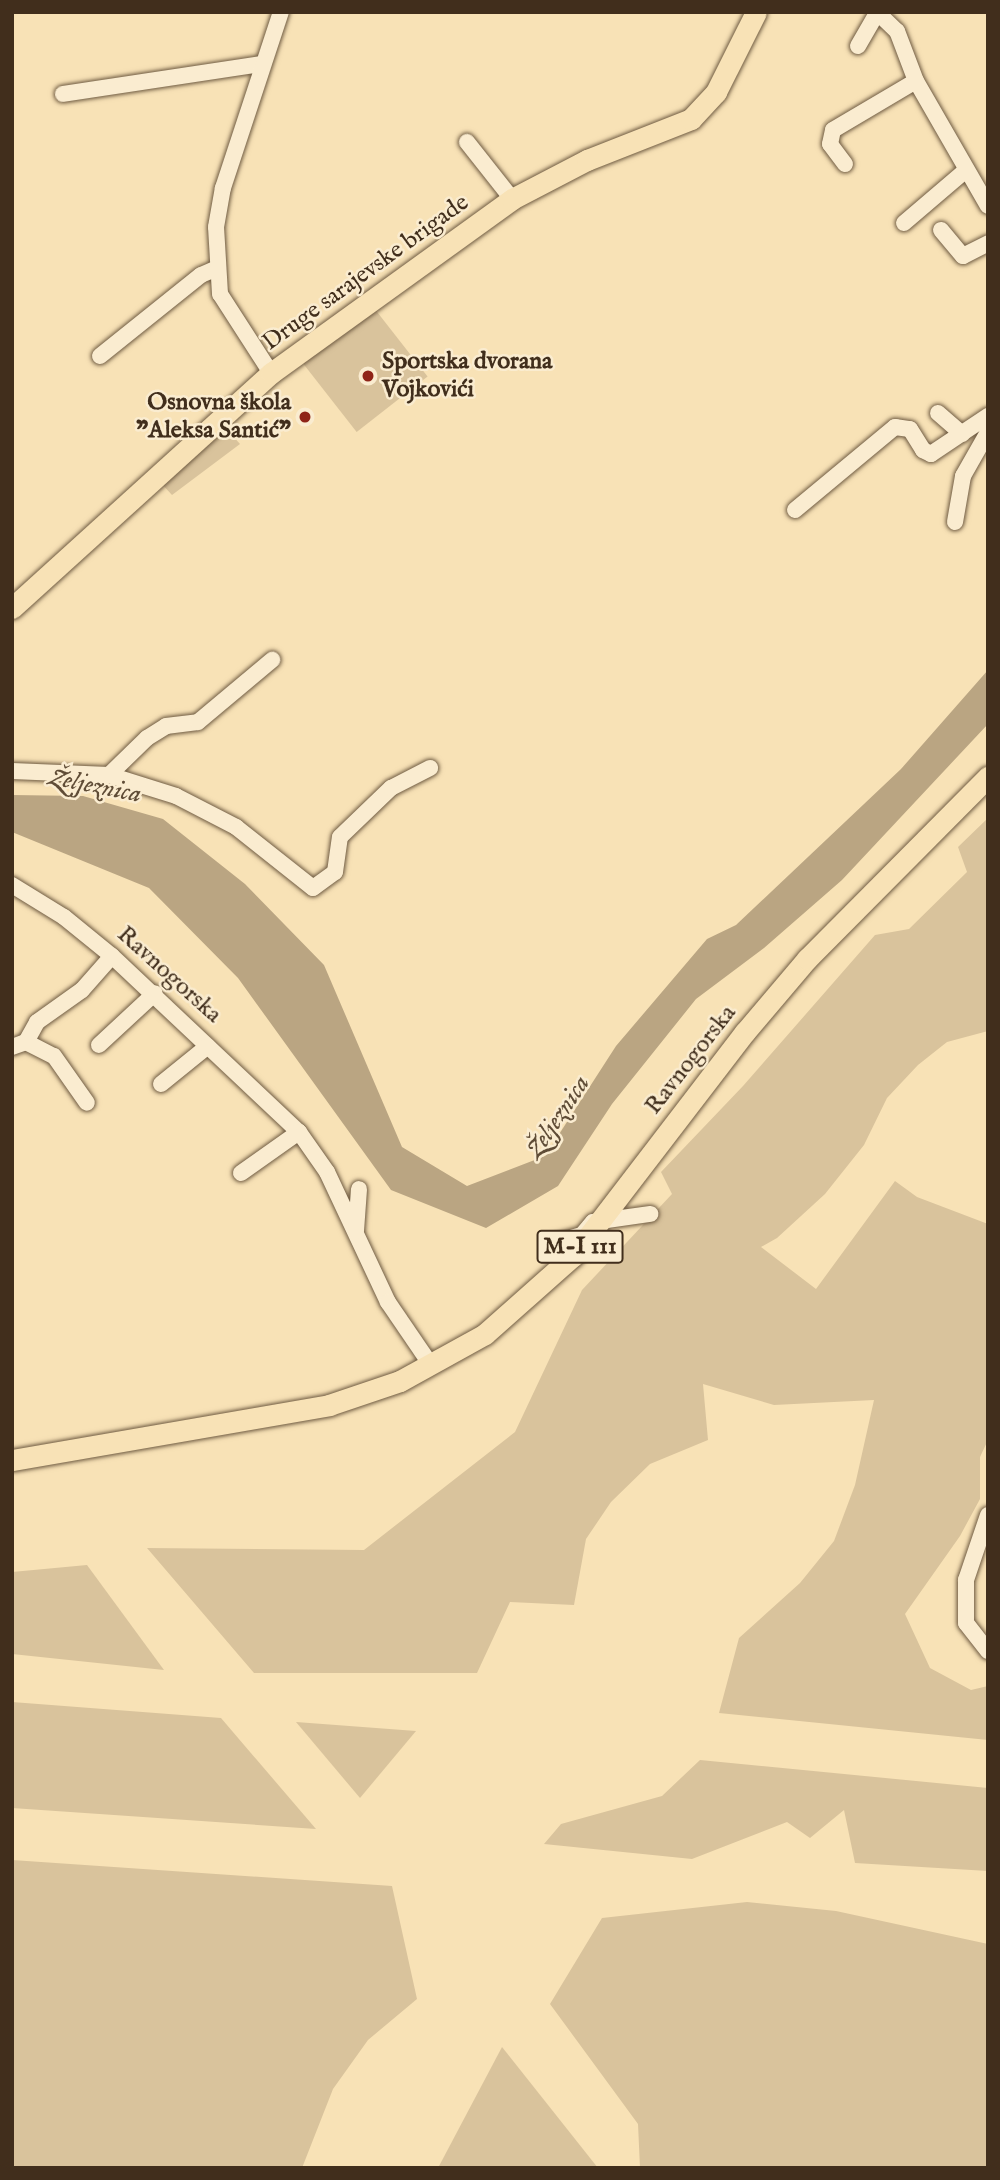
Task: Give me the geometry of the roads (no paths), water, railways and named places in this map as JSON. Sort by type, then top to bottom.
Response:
[{"type":"main road","name":"Druge sarajevske brigade","points":[[12,608],[271,373],[512,199],[587,160],[691,119],[716,92],[756,12]]},
{"type":"main road","name":"Ravnogorska","points":[[12,1460],[330,1405],[431,1365],[517,1310],[601,1222],[745,1032],[807,960],[988,777]]},
{"type":"street","points":[[271,373],[220,294],[215,269],[223,188],[261,64],[281,12]]},
{"type":"street","points":[[858,46],[878,12],[897,31],[916,81],[988,206]]},
{"type":"street","points":[[63,94],[261,64]]},
{"type":"street","points":[[845,164],[830,144],[833,130],[916,81]]},
{"type":"street","points":[[467,142],[512,199]]},
{"type":"street","points":[[904,223],[966,170]]},
{"type":"street","points":[[941,230],[963,256],[988,243]]},
{"type":"street","points":[[100,356],[201,275],[215,269]]},
{"type":"street","points":[[938,413],[962,434]]},
{"type":"street","points":[[795,510],[895,427],[910,429],[923,450],[931,454],[988,416]]},
{"type":"street","points":[[954,522],[963,476],[988,432]]},
{"type":"street","points":[[108,775],[146,738],[166,726],[198,722],[272,660]]},
{"type":"street","points":[[12,771],[108,775],[176,796],[236,827],[313,888],[335,872],[340,837],[391,788],[430,768]]},
{"type":"street","name":"Ravnogorska","points":[[12,886],[64,918],[112,956],[155,993],[299,1132],[327,1172],[388,1302],[431,1365]]},
{"type":"street","points":[[87,1104],[54,1056],[19,1044],[37,1022],[82,990],[112,956]]},
{"type":"street","points":[[99,1045],[155,993]]},
{"type":"street","points":[[161,1084],[208,1046]]},
{"type":"street","points":[[240,1172],[299,1132]]},
{"type":"street","points":[[356,1234],[359,1189]]},
{"type":"street","points":[[552,1243],[582,1236],[593,1223],[650,1214]]},
{"type":"street","points":[[988,1515],[966,1580],[966,1623],[988,1651]]},
{"type":"place","name":"Sportska dvorana Vojkovići","points":[[368,376]]},
{"type":"place","name":"Osnovna škola \"Aleksa Santić\"","points":[[305,417]]},
{"type":"water label","name":"Željeznica","points":[[95,786]]},
{"type":"water label","name":"Željeznica","points":[[558,1117]]}]
